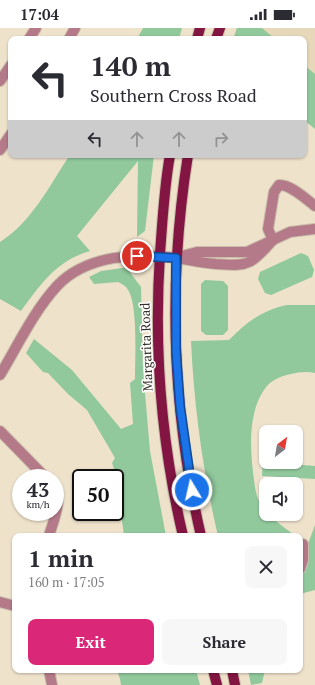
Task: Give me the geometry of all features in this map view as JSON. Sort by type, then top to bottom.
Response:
[{"type":"main road","name":"Margarita Road","points":[[170,158],[163,204],[159,257],[157,322],[158,369],[172,488],[182,533]]},
{"type":"main road","points":[[188,158],[176,258],[176,350],[181,420],[200,533]]},
{"type":"main road","points":[[215,673],[217,685]]},
{"type":"main road","points":[[233,673],[235,685]]},
{"type":"street","points":[[0,81],[8,69]]},
{"type":"street","points":[[0,150],[8,138]]},
{"type":"street","points":[[273,240],[268,229],[274,192],[279,185],[289,188],[315,206]]},
{"type":"street","points":[[0,375],[41,307],[58,285],[77,270],[117,258],[137,256],[176,258],[197,252],[247,252],[290,232],[315,229]]},
{"type":"street","points":[[0,431],[37,469]]},
{"type":"street","points":[[50,533],[53,521]]},
{"type":"street","points":[[303,544],[303,560]]},
{"type":"street","points":[[0,602],[12,605]]},
{"type":"street","points":[[50,673],[52,685]]},
{"type":"shaded area","points":[[240,28],[315,28],[315,112],[307,106],[307,36],[237,36]]},
{"type":"green space","points":[[143,28],[182,28],[180,36],[139,36]]},
{"type":"green space","points":[[237,28],[262,28],[271,36],[234,36]]},
{"type":"green space","points":[[307,67],[315,74],[315,129],[307,122]]},
{"type":"green space","points":[[68,158],[154,158],[145,231],[137,237],[138,161],[77,236],[90,251],[78,255],[59,267],[42,283],[21,311],[0,299],[0,242],[11,234],[31,214]]},
{"type":"green space","points":[[301,253],[308,256],[314,270],[312,277],[271,295],[265,293],[258,279],[260,272]]},
{"type":"green space","points":[[129,267],[129,271],[141,287],[143,370],[150,451],[165,533],[124,533],[122,521],[124,521],[124,469],[114,469],[112,463],[115,458],[87,410],[68,394],[48,373],[43,372],[26,353],[34,339],[72,370],[121,429],[133,424],[130,383],[135,379],[135,319],[131,297],[126,287],[118,282],[94,284],[89,277],[101,271]]},
{"type":"green space","points":[[205,280],[223,281],[228,286],[228,330],[223,335],[206,335],[201,331],[201,284]]},
{"type":"green space","points":[[287,305],[315,305],[315,373],[303,372],[288,375],[269,384],[261,396],[253,419],[251,444],[254,480],[256,494],[259,501],[259,521],[276,521],[291,533],[217,533],[200,439],[194,390],[191,341],[229,340],[255,318],[270,310]]},
{"type":"green space","points":[[303,465],[315,466],[315,479],[303,478],[303,477],[262,476],[262,469],[303,469]]},
{"type":"green space","points":[[315,525],[315,590],[303,593],[303,573],[308,563],[308,544]]},
{"type":"green space","points":[[118,673],[197,673],[200,685],[121,685]]},
{"type":"green space","points":[[249,673],[264,673],[262,683],[251,685]]},
{"type":"route","points":[[137,256],[176,258],[176,350],[181,420],[192,490]]}]
